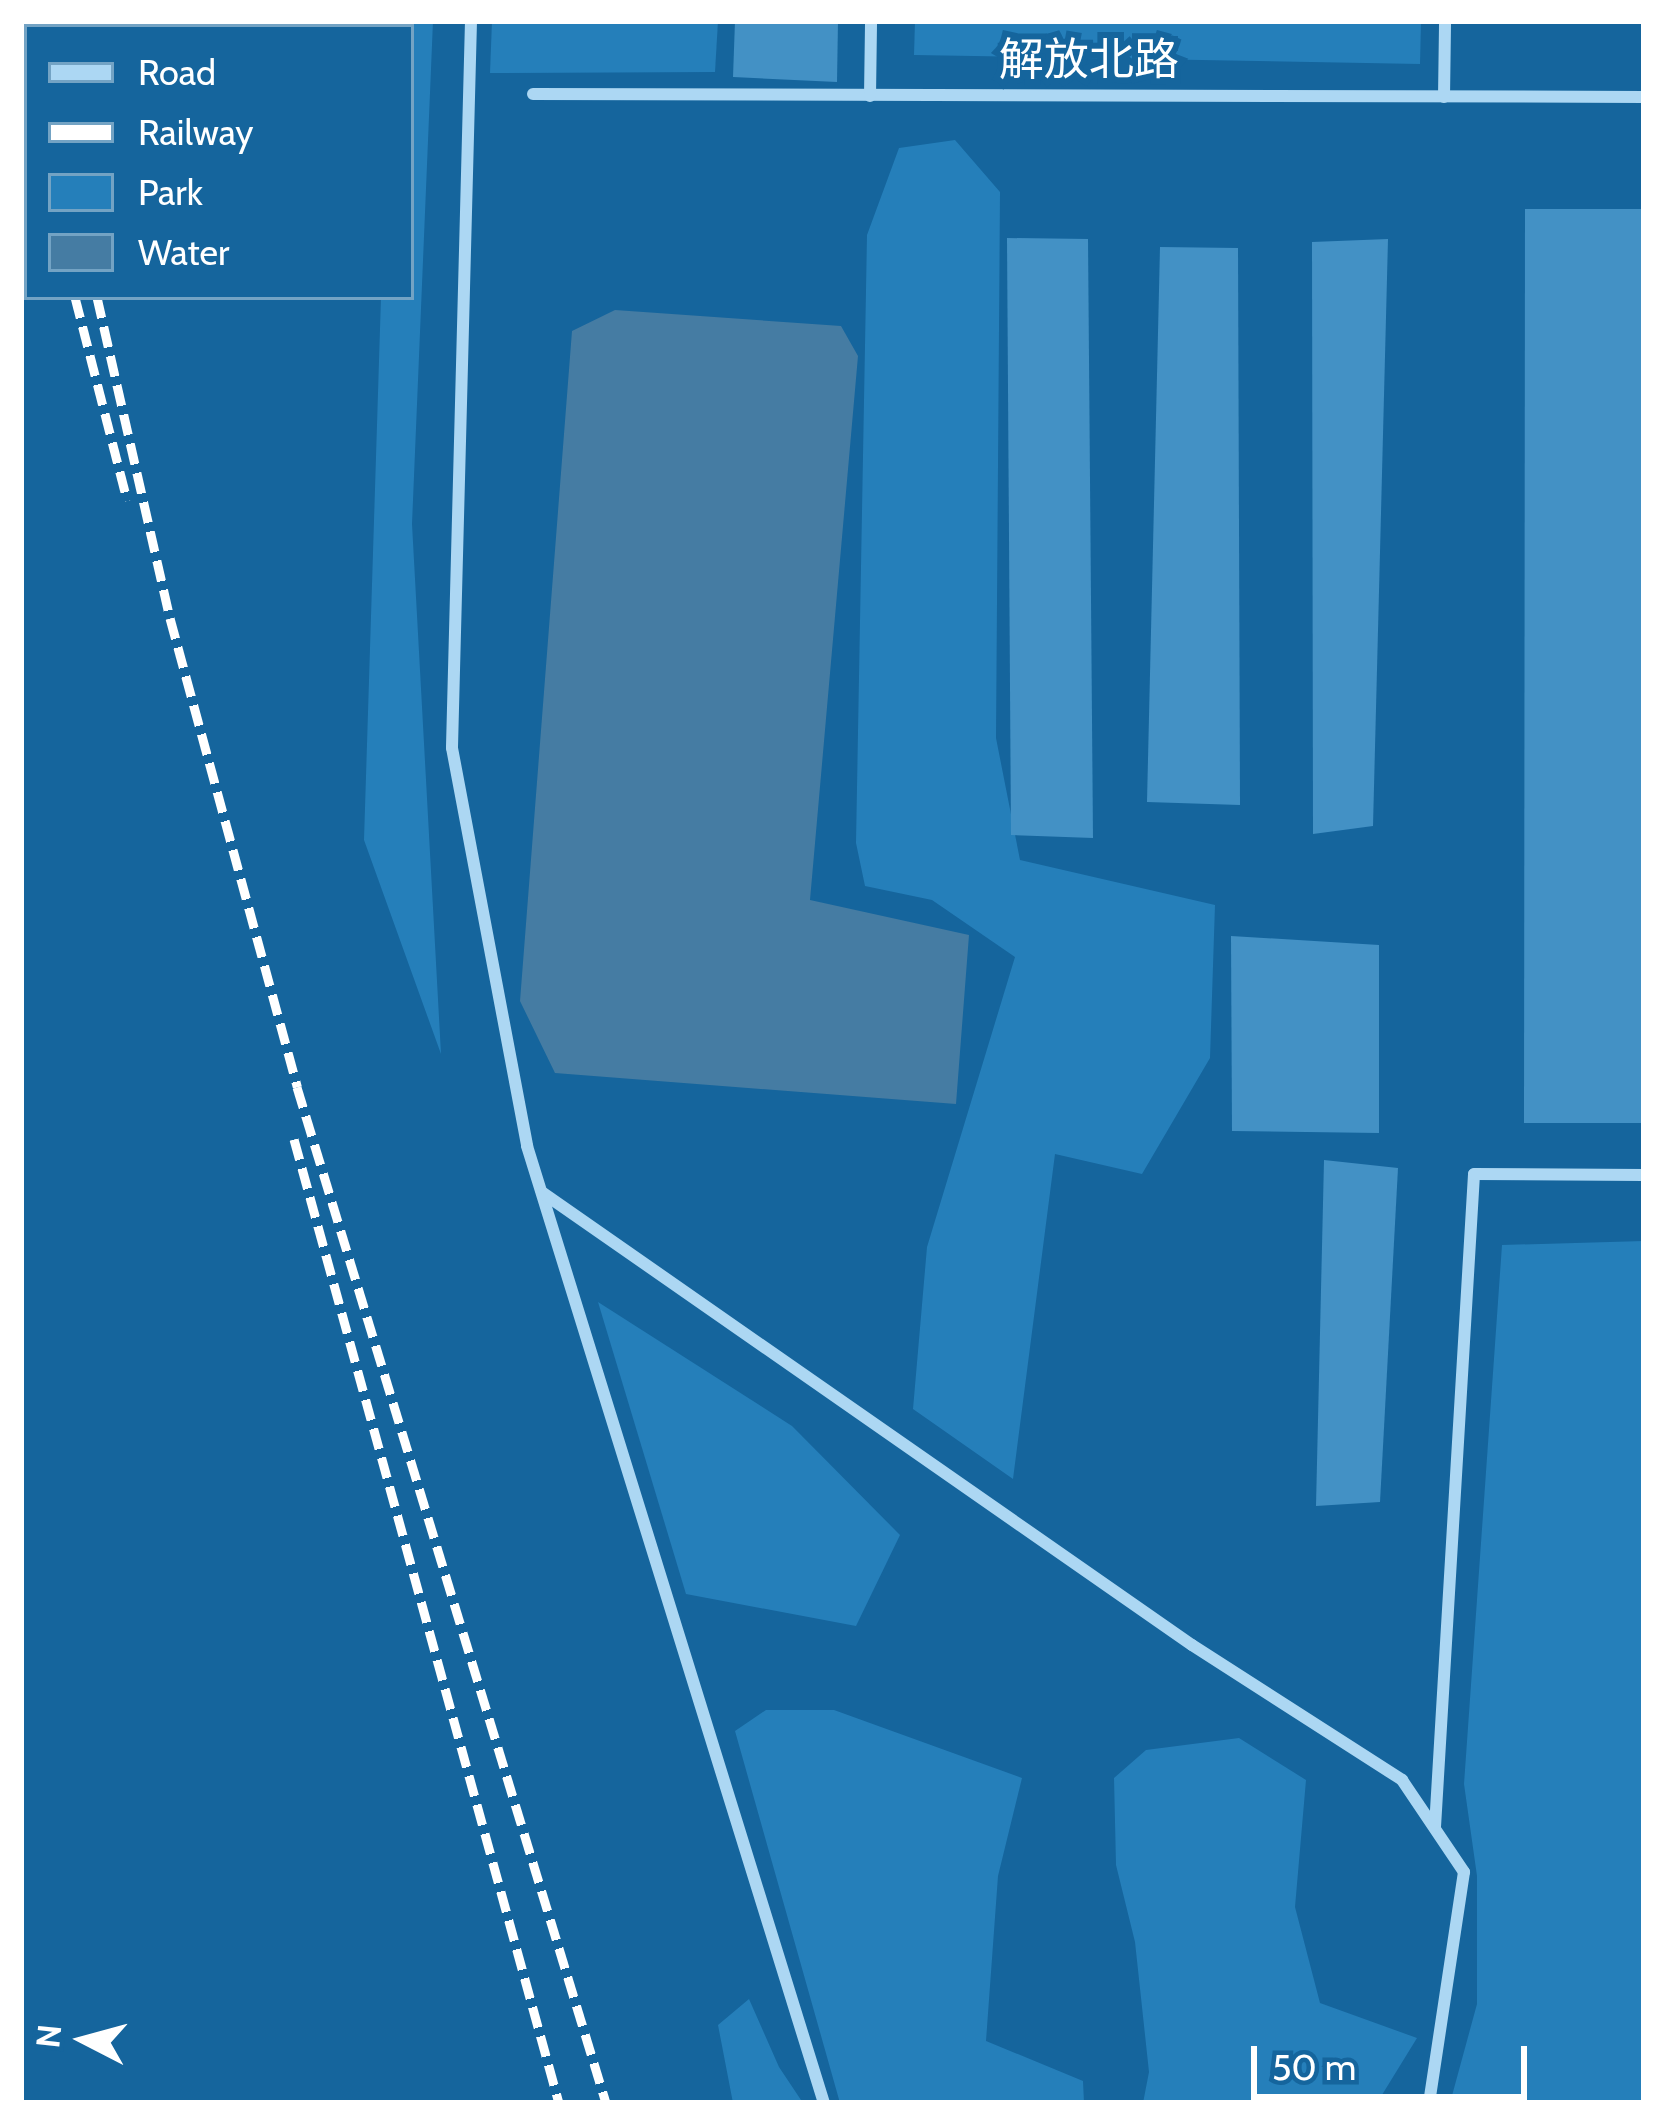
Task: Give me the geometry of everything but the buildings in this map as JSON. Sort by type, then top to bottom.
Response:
[{"type":"street","points":[[471,21],[452,748],[542,1192],[824,2103]]},
{"type":"street","points":[[870,96],[871,21]]},
{"type":"street","points":[[1444,97],[1445,21]]},
{"type":"street","name":"解放北路","points":[[533,94],[1644,98]]},
{"type":"street","points":[[1435,1828],[1474,1174],[1644,1174]]},
{"type":"street","points":[[542,1192],[1192,1646],[1402,1780],[1464,1872],[1429,2103]]},
{"type":"green space","points":[[377,21],[433,21],[412,524],[441,1054],[364,840],[381,300],[414,300],[414,24]]},
{"type":"green space","points":[[492,21],[718,21],[715,72],[490,73]]},
{"type":"green space","points":[[915,21],[1421,21],[1420,64],[914,55]]},
{"type":"green space","points":[[955,140],[1000,192],[996,738],[1020,860],[1215,905],[1210,1058],[1142,1174],[1055,1154],[1013,1479],[913,1409],[927,1247],[1015,957],[932,900],[865,886],[856,843],[867,235],[899,148]]},
{"type":"green space","points":[[1644,1241],[1644,2103],[1450,2103],[1477,2004],[1477,1876],[1464,1784],[1502,1245]]},
{"type":"green space","points":[[598,1302],[792,1426],[900,1535],[856,1626],[686,1594]]},
{"type":"green space","points":[[766,1710],[834,1710],[1022,1778],[998,1876],[986,2041],[1083,2081],[1084,2103],[840,2103],[735,1731]]},
{"type":"green space","points":[[1239,1738],[1306,1780],[1295,1907],[1320,2003],[1417,2038],[1377,2103],[1143,2103],[1149,2072],[1135,1942],[1116,1865],[1114,1778],[1146,1750]]},
{"type":"green space","points":[[749,1999],[779,2067],[803,2103],[733,2103],[718,2025]]},
{"type":"water","points":[[615,310],[841,326],[858,356],[810,900],[969,935],[956,1104],[555,1073],[520,1001],[572,331]]},
{"type":"railway","points":[[21,21],[24,36]]},
{"type":"railway","points":[[76,300],[127,500]]},
{"type":"railway","points":[[98,300],[170,618],[297,1087],[606,2103]]},
{"type":"railway","points":[[294,1139],[559,2103]]}]
